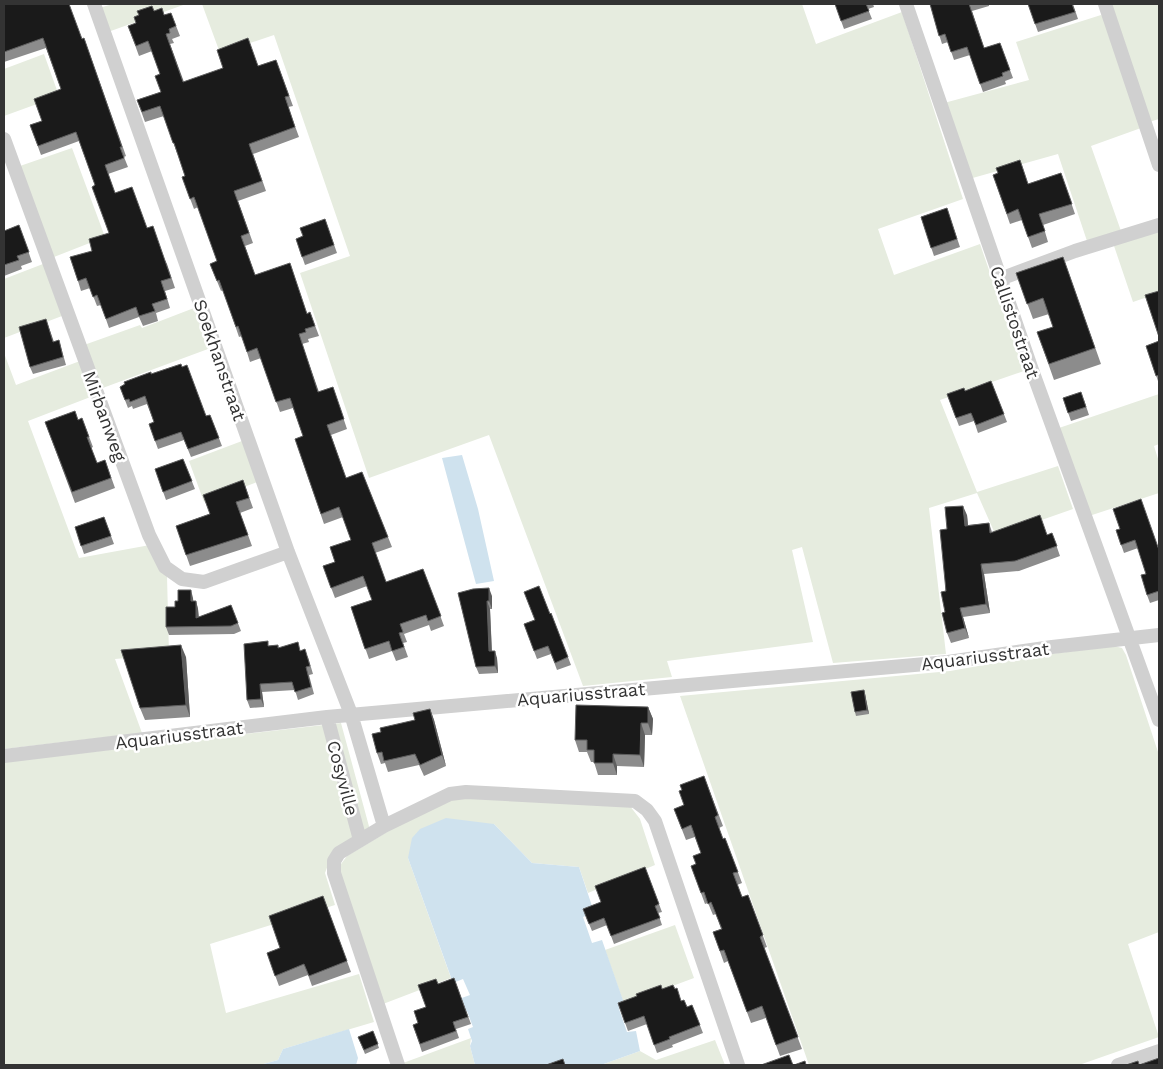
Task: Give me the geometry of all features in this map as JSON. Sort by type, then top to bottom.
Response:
[{"type":"street","name":"Soekhanstraat","points":[[94,4],[288,552],[351,714]]},
{"type":"street","name":"Callistostraat","points":[[906,4],[1000,279],[1159,720]]},
{"type":"street","points":[[1104,4],[1159,165]]},
{"type":"street","name":"Mirbanweg","points":[[4,139],[149,535],[165,567],[182,580],[204,582],[288,552]]},
{"type":"street","points":[[1000,279],[1075,251],[1159,225]]},
{"type":"street","name":"Aquariusstraat","points":[[4,756],[327,716],[948,662],[1159,634]]},
{"type":"street","name":"Cosyville","points":[[351,714],[356,737],[384,826]]},
{"type":"street","name":"Cosyville","points":[[327,716],[332,742],[360,840]]},
{"type":"street","points":[[332,742],[356,737]]},
{"type":"street","points":[[398,1065],[334,873],[334,861],[339,853],[384,826],[456,792],[480,792],[635,801],[647,810],[655,821],[738,1065]]},
{"type":"street","points":[[1118,1065],[1159,1051]]},
{"type":"shaded area","points":[[113,4],[186,4],[108,32],[99,8]]},
{"type":"shaded area","points":[[202,4],[802,4],[816,44],[902,12],[963,199],[878,229],[894,275],[980,244],[1024,371],[940,400],[977,492],[1058,466],[1073,509],[996,536],[977,493],[929,508],[946,654],[833,663],[802,547],[792,550],[813,642],[667,661],[672,677],[583,686],[489,435],[369,478],[300,273],[350,256],[274,35],[220,53]]},
{"type":"shaded area","points":[[1109,4],[1159,4],[1159,119],[1149,122]]},
{"type":"shaded area","points":[[1101,15],[1106,18],[1141,128],[1091,146],[1121,231],[1087,241],[1058,154],[969,179],[944,103],[1029,80],[1016,42]]},
{"type":"shaded area","points":[[44,54],[59,96],[4,116],[4,69]]},
{"type":"shaded area","points":[[72,148],[105,237],[54,257],[20,166]]},
{"type":"shaded area","points":[[1159,229],[1159,293],[1133,302],[1113,243]]},
{"type":"shaded area","points":[[43,264],[62,316],[4,338],[4,279]]},
{"type":"shaded area","points":[[194,308],[208,349],[100,389],[84,345],[140,325],[142,328]]},
{"type":"shaded area","points":[[4,353],[16,385],[80,361],[93,396],[28,421],[79,558],[150,545],[167,576],[169,654],[115,659],[142,733],[4,749]]},
{"type":"shaded area","points":[[1159,394],[1159,444],[1154,446],[1159,462],[1159,493],[1086,517],[1056,429]]},
{"type":"shaded area","points":[[242,441],[257,482],[204,502],[189,461]]},
{"type":"shaded area","points":[[1114,646],[1122,648],[1126,655],[1159,755],[1159,932],[1128,944],[1159,1037],[1079,1065],[809,1065],[680,696],[950,671],[1035,656]]},
{"type":"shaded area","points":[[341,723],[370,830],[334,849],[325,873],[335,905],[210,944],[226,1013],[359,974],[374,1022],[283,1049],[278,1060],[260,1065],[4,1065],[4,762]]},
{"type":"shaded area","points":[[456,798],[630,806],[640,819],[655,865],[588,893],[579,867],[532,863],[494,824],[408,858],[451,978],[383,1004],[340,876],[341,864],[347,856],[397,826]]},
{"type":"shaded area","points":[[675,925],[694,978],[624,1004],[605,950]]},
{"type":"shaded area","points":[[471,1038],[470,1046],[475,1065],[404,1065],[403,1063]]},
{"type":"shaded area","points":[[715,1040],[725,1065],[601,1065],[640,1051],[656,1060]]},
{"type":"water","points":[[462,455],[478,509],[494,581],[476,584],[442,458]]},
{"type":"water","points":[[446,818],[494,824],[532,863],[579,867],[594,912],[583,917],[592,943],[602,940],[625,1006],[619,1009],[627,1032],[636,1031],[640,1051],[601,1065],[475,1065],[470,1046],[472,1041],[468,1029],[473,1027],[467,1011],[463,1012],[459,999],[470,995],[463,979],[453,983],[408,858],[412,838],[420,829]]},
{"type":"water","points":[[349,1029],[358,1058],[356,1065],[260,1065],[278,1060],[283,1049]]},
{"type":"building","points":[[4,4],[69,4],[82,39],[84,38],[122,147],[120,147],[124,158],[105,165],[115,193],[132,187],[147,228],[153,226],[171,278],[161,281],[167,299],[152,304],[155,311],[139,316],[136,307],[106,319],[97,295],[93,297],[86,278],[78,281],[70,257],[92,251],[89,239],[109,233],[92,187],[95,185],[76,132],[38,146],[30,125],[42,121],[34,99],[61,89],[43,38],[4,52]]},
{"type":"building","points":[[835,4],[866,4],[869,11],[841,21]]},
{"type":"building","points":[[930,4],[969,4],[984,48],[1000,43],[1010,70],[1002,73],[1003,76],[980,84],[967,47],[951,52],[945,34],[939,36]]},
{"type":"building","points":[[1028,4],[1072,4],[1075,12],[1035,24]]},
{"type":"building","points":[[152,6],[154,11],[162,8],[164,15],[171,13],[176,26],[169,29],[170,33],[166,34],[183,82],[223,68],[217,50],[248,38],[258,66],[276,60],[289,96],[285,97],[295,127],[249,144],[262,181],[234,191],[249,233],[241,236],[255,275],[290,263],[307,314],[310,312],[315,326],[305,329],[306,332],[299,334],[318,392],[333,387],[344,419],[327,425],[346,478],[362,472],[388,537],[372,543],[386,582],[423,569],[441,616],[428,621],[426,615],[400,624],[403,632],[399,633],[404,647],[392,651],[389,641],[365,649],[351,607],[372,600],[363,576],[331,588],[323,566],[335,562],[330,547],[351,540],[339,507],[321,514],[295,439],[303,436],[290,398],[276,402],[257,348],[247,352],[219,280],[217,281],[210,264],[217,261],[194,197],[190,199],[182,177],[185,176],[160,106],[142,112],[137,100],[161,92],[155,76],[160,74],[148,41],[136,46],[128,26],[136,23],[134,17],[139,15],[137,11]]},
{"type":"building","points":[[1020,160],[1028,184],[1061,173],[1072,204],[1039,214],[1045,231],[1028,237],[1018,209],[1007,214],[993,175],[998,173],[996,168]]},
{"type":"building","points":[[947,208],[957,239],[931,248],[921,217]]},
{"type":"building","points":[[325,219],[334,245],[302,257],[296,239],[303,236],[300,228]]},
{"type":"building","points":[[19,225],[29,252],[17,256],[19,260],[4,265],[4,231]]},
{"type":"building","points":[[1063,257],[1095,348],[1049,364],[1037,332],[1053,327],[1043,298],[1027,304],[1016,273]]},
{"type":"building","points":[[1159,291],[1159,337],[1145,295]]},
{"type":"building","points":[[46,319],[53,342],[59,340],[63,357],[30,367],[19,327]]},
{"type":"building","points":[[1159,341],[1159,375],[1156,376],[1146,346]]},
{"type":"building","points":[[181,364],[182,367],[187,365],[206,416],[210,415],[219,438],[188,449],[181,432],[155,441],[149,424],[154,422],[145,396],[130,402],[129,399],[125,400],[120,387],[125,384],[124,382]]},
{"type":"building","points":[[991,381],[1004,414],[976,425],[971,413],[956,418],[947,394],[964,388],[965,391]]},
{"type":"building","points":[[1081,392],[1086,407],[1068,413],[1063,398]]},
{"type":"building","points":[[75,411],[78,420],[82,418],[97,463],[105,460],[111,478],[72,492],[45,422]]},
{"type":"building","points":[[183,459],[192,481],[163,492],[155,469]]},
{"type":"building","points":[[243,480],[249,498],[236,502],[248,535],[186,555],[176,526],[210,514],[203,495]]},
{"type":"building","points":[[1141,499],[1159,550],[1159,591],[1147,595],[1141,575],[1146,574],[1135,540],[1121,545],[1116,530],[1120,529],[1113,509]]},
{"type":"building","points":[[963,506],[965,526],[989,523],[990,533],[1040,515],[1047,535],[1052,533],[1057,546],[1015,561],[981,564],[986,604],[960,608],[965,628],[947,633],[942,613],[945,612],[941,592],[946,591],[940,530],[947,529],[945,507]]},
{"type":"building","points":[[104,517],[111,536],[81,546],[75,527]]},
{"type":"building","points":[[539,586],[568,657],[555,663],[548,646],[534,651],[524,624],[535,620],[524,592]]},
{"type":"building","points":[[489,588],[489,601],[487,601],[489,651],[495,651],[495,666],[476,667],[458,593],[473,589]]},
{"type":"building","points":[[178,590],[191,590],[191,601],[196,601],[196,618],[231,605],[238,623],[231,626],[166,627],[166,607],[175,607],[175,601],[178,601]]},
{"type":"building","points":[[268,641],[268,646],[278,645],[278,648],[298,642],[300,651],[305,649],[310,666],[306,667],[311,687],[295,692],[292,682],[260,684],[261,699],[247,700],[244,644]]},
{"type":"building","points":[[181,645],[186,705],[140,708],[121,650]]},
{"type":"building","points":[[864,690],[867,710],[855,712],[851,692]]},
{"type":"building","points":[[576,705],[648,707],[648,723],[641,723],[640,755],[613,754],[613,763],[594,763],[594,750],[587,750],[587,740],[575,740]]},
{"type":"building","points":[[430,709],[442,755],[420,765],[415,754],[384,761],[382,752],[377,753],[372,734],[381,732],[380,728],[415,720],[413,713]]},
{"type":"building","points":[[704,776],[718,815],[715,817],[738,872],[733,873],[742,897],[748,895],[763,935],[760,937],[798,1037],[776,1045],[762,1006],[747,1012],[724,950],[720,951],[713,932],[722,929],[711,902],[708,904],[704,892],[701,893],[691,866],[696,864],[693,856],[701,853],[691,825],[682,829],[674,809],[684,805],[679,791],[682,790],[680,785]]},
{"type":"building","points":[[645,867],[659,904],[655,906],[660,918],[611,936],[604,918],[589,924],[583,909],[601,902],[595,886]]},
{"type":"building","points":[[323,896],[347,961],[309,976],[304,964],[275,976],[267,953],[280,948],[269,916]]},
{"type":"building","points":[[454,978],[468,1017],[453,1022],[456,1031],[420,1044],[413,1025],[418,1023],[414,1011],[426,1007],[418,985],[436,979],[438,984]]},
{"type":"building","points":[[661,985],[662,989],[673,985],[675,989],[677,988],[681,1001],[684,1000],[687,1007],[692,1005],[700,1025],[654,1045],[644,1016],[625,1023],[618,1003]]},
{"type":"building","points":[[373,1031],[378,1044],[364,1050],[358,1037]]},
{"type":"building","points":[[789,1055],[793,1065],[761,1065]]},
{"type":"building","points":[[1159,1058],[1159,1065],[1139,1065]]},
{"type":"building","points":[[563,1059],[565,1065],[546,1065]]},
{"type":"building","points":[[805,1061],[806,1065],[794,1065]]},
{"type":"building","points":[[1138,1061],[1139,1065],[1126,1065]]}]
